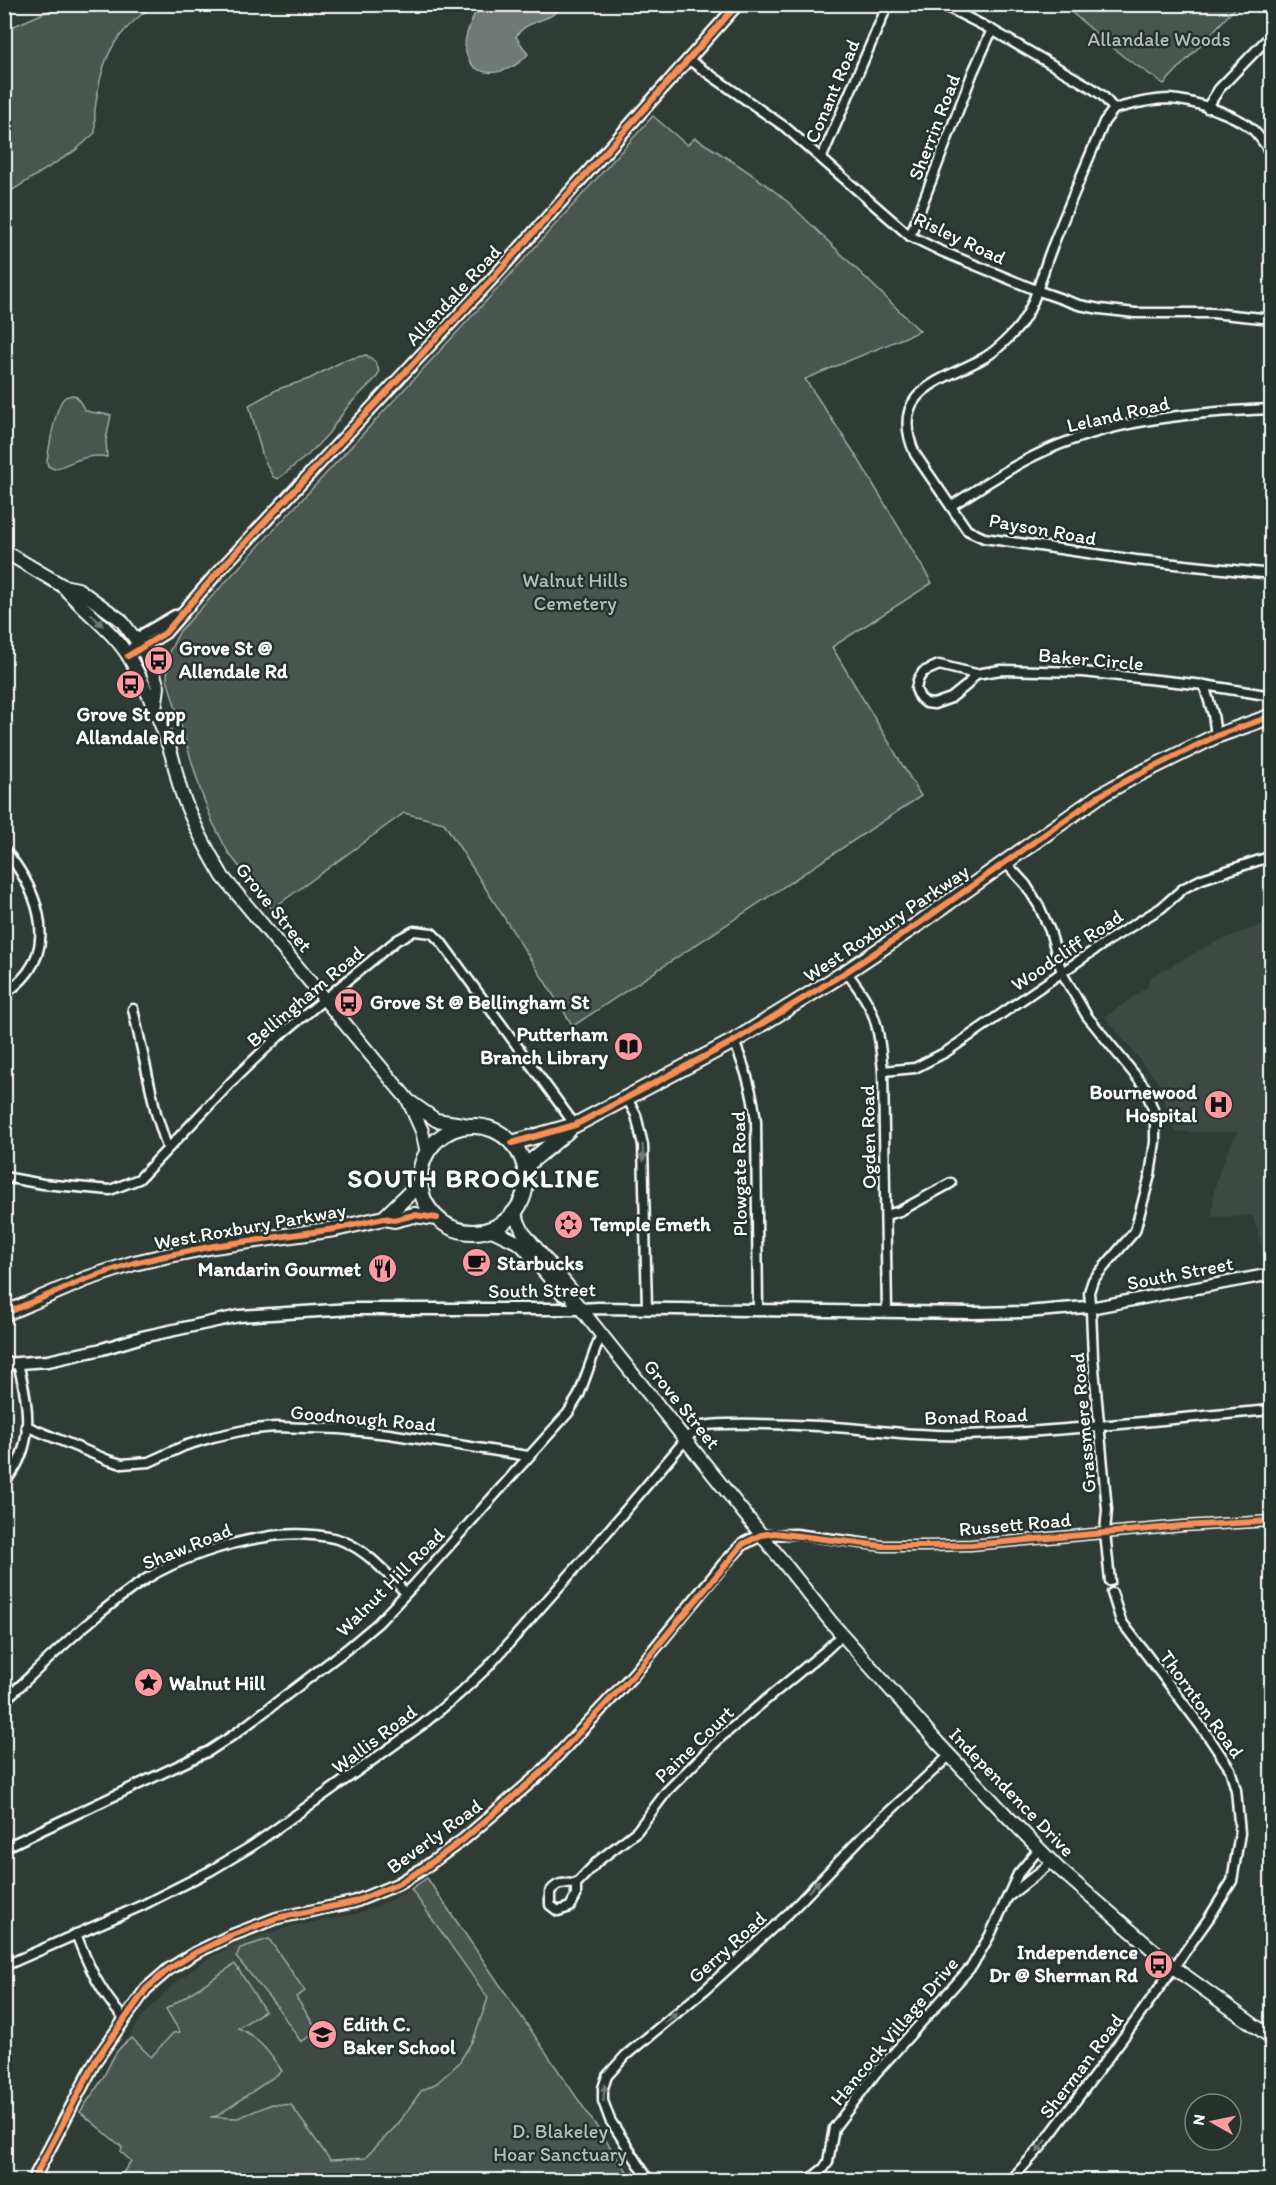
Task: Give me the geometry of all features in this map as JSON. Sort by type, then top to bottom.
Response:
[{"type":"main road","name":"Grove Street","points":[[4,551],[63,586],[78,589],[121,620],[140,645],[158,687],[155,710]]},
{"type":"main road","name":"Grove Street","points":[[63,586],[128,656],[155,710],[170,749],[181,792],[201,841],[223,877],[409,1101],[436,1120],[476,1126]]},
{"type":"main road","name":"West Roxbury Parkway","points":[[512,1143],[575,1125],[734,1041],[846,972],[1099,796],[1216,736],[1272,716]]},
{"type":"main road","name":"Grove Street","points":[[409,1101],[422,1131],[427,1153]]},
{"type":"main road","name":"West Roxbury Parkway","points":[[525,1171],[529,1163],[575,1125]]},
{"type":"main road","points":[[476,1126],[496,1131],[512,1143],[525,1171],[525,1186],[522,1200],[507,1219],[490,1229],[476,1232],[462,1231],[437,1218],[425,1202],[420,1183],[420,1172],[427,1153],[436,1141],[448,1132],[462,1127],[476,1126]]},
{"type":"main road","points":[[384,1218],[420,1183]]},
{"type":"main road","name":"Grove Street","points":[[514,1212],[523,1232],[571,1290],[572,1298],[581,1310],[761,1535]]},
{"type":"main road","name":"West Roxbury Parkway","points":[[4,1314],[78,1282],[147,1260],[206,1248],[335,1229],[384,1218],[394,1220],[414,1215],[437,1218]]},
{"type":"main road","name":"Grove Street","points":[[490,1229],[521,1244],[564,1295],[572,1298]]},
{"type":"main road","name":"Independence Drive","points":[[761,1535],[842,1635],[950,1755],[1052,1862],[1173,1967],[1272,2038]]},
{"type":"street","name":"Allandale Road","points":[[128,656],[140,645],[165,633],[492,279],[738,4]]},
{"type":"street","name":"Conant Road","points":[[822,157],[888,4]]},
{"type":"street","points":[[941,4],[992,30],[1092,88],[1103,96],[1114,109],[1169,99],[1208,108],[1252,128],[1272,155]]},
{"type":"street","name":"Sherrin Road","points":[[910,236],[973,72],[992,30]]},
{"type":"street","points":[[1208,108],[1219,89],[1272,34]]},
{"type":"street","name":"Risley Road","points":[[689,60],[785,127],[910,236],[1036,290],[1079,304],[1123,312],[1212,313],[1272,319]]},
{"type":"street","name":"Payson Road","points":[[1114,109],[1100,132],[1019,327],[984,358],[924,388],[914,398],[906,425],[909,440],[915,454],[967,530],[984,538],[1136,560],[1272,574]]},
{"type":"street","name":"Leland Road","points":[[951,506],[1034,456],[1101,431],[1199,414],[1272,409]]},
{"type":"street","name":"Baker Circle","points":[[976,674],[951,698],[934,704],[926,703],[920,698],[916,689],[922,672],[939,665],[976,674],[1001,670],[1083,672],[1272,696]]},
{"type":"street","points":[[1204,686],[1213,714],[1216,736]]},
{"type":"street","points":[[4,849],[29,883],[41,915],[42,936],[28,973],[16,987],[4,994]]},
{"type":"street","name":"Woodcliff Road","points":[[882,1071],[915,1068],[946,1052],[1161,908],[1184,888],[1202,879],[1272,856]]},
{"type":"street","name":"Grassmere Road","points":[[1005,862],[1026,885],[1039,906],[1050,931],[1062,973],[1087,1016],[1144,1086],[1155,1114],[1155,1142],[1150,1175],[1135,1231],[1093,1280],[1089,1292],[1107,1510],[1105,1533]]},
{"type":"street","name":"Bellingham Road","points":[[4,1177],[43,1184],[111,1190],[139,1179],[167,1147],[278,1037],[398,940],[414,931],[432,933],[441,942],[575,1125]]},
{"type":"street","name":"Ogden Road","points":[[846,972],[874,1012],[879,1032],[886,1215],[886,1311]]},
{"type":"street","points":[[132,1009],[156,1113],[167,1147]]},
{"type":"street","name":"Plowgate Road","points":[[734,1041],[753,1091],[756,1121],[758,1310]]},
{"type":"street","points":[[627,1098],[636,1115],[643,1145],[647,1308]]},
{"type":"street","points":[[886,1215],[900,1211],[951,1183]]},
{"type":"street","name":"South Street","points":[[4,1364],[48,1361],[142,1337],[239,1316],[351,1309],[647,1308],[1026,1312],[1091,1307],[1261,1276],[1272,1276]]},
{"type":"street","name":"Walnut Hill Road","points":[[4,1848],[209,1751],[235,1734],[378,1623],[480,1513],[568,1413],[579,1395],[601,1334]]},
{"type":"street","points":[[4,1482],[18,1466],[24,1449],[27,1404],[18,1364]]},
{"type":"street","name":"Bonad Road","points":[[686,1439],[700,1427],[712,1425],[858,1428],[904,1434],[962,1435],[1099,1426],[1272,1410]]},
{"type":"street","name":"Goodnough Road","points":[[26,1426],[122,1464],[149,1462],[184,1446],[245,1430],[275,1427],[340,1429],[389,1434],[528,1456]]},
{"type":"street","name":"Wallis Road","points":[[4,1966],[143,1905],[252,1846],[340,1785],[458,1695],[488,1668],[686,1439]]},
{"type":"street","name":"Russett Road","points":[[761,1535],[796,1534],[883,1546],[971,1545],[1272,1521]]},
{"type":"street","points":[[1105,1533],[1110,1581]]},
{"type":"street","name":"Shaw Road","points":[[4,1701],[83,1627],[148,1578],[216,1549],[252,1539],[296,1534],[341,1540],[365,1553],[406,1593]]},
{"type":"street","name":"Beverly Road","points":[[33,2181],[96,2060],[146,1989],[195,1953],[230,1936],[277,1918],[354,1902],[380,1893],[420,1871],[464,1839],[564,1750],[634,1674],[742,1544],[761,1535]]},
{"type":"street","name":"Thornton Road","points":[[1112,1593],[1121,1621],[1206,1733],[1230,1769],[1236,1790],[1240,1833],[1232,1881],[1209,1918],[1173,1967]]},
{"type":"street","name":"Paine Court","points":[[576,1884],[598,1861],[637,1831],[667,1791],[721,1737],[825,1652],[842,1635]]},
{"type":"street","name":"Gerry Road","points":[[649,2181],[610,2120],[603,2101],[603,2088],[607,2076],[626,2055],[707,1988],[790,1911],[864,1835],[950,1755]]},
{"type":"street","name":"Hancock Village Drive","points":[[809,2181],[828,2162],[834,2128],[875,2074],[972,1966],[990,1935],[1018,1874],[1039,1849]]},
{"type":"street","name":"Hancock Village Drive","points":[[1006,1900],[1052,1862]]},
{"type":"street","points":[[76,1934],[87,1963],[102,1992],[124,2019]]},
{"type":"street","name":"Sherman Road","points":[[1011,2181],[1065,2117],[1173,1967]]},
{"type":"shaded area","points":[[479,4],[562,5],[552,15],[520,31],[516,37],[528,54],[520,62],[510,68],[490,72],[481,71],[473,66],[465,45],[468,29]]},
{"type":"shaded area","name":"Bournewood Hospital","points":[[1271,921],[1272,1269],[1268,1269],[1253,1216],[1212,1217],[1214,1190],[1219,1171],[1237,1132],[1176,1132],[1169,1122],[1161,1086],[1105,1017],[1147,987],[1150,977],[1213,943]]},
{"type":"shaded area","name":"Edith C. Baker School","points":[[411,1889],[558,2095],[439,2180],[121,2152],[118,2053],[142,2017],[170,1987],[204,1961],[241,1941],[292,1926],[356,1914]]},
{"type":"green space","points":[[62,5],[154,5],[118,38],[105,62],[95,113],[95,133],[76,150],[5,195],[5,30]]},
{"type":"green space","name":"Allandale Woods","points":[[1063,5],[1238,5],[1164,84],[1124,57]]},
{"type":"green space","name":"Walnut Hills Cemetery","points":[[653,116],[687,145],[695,138],[778,194],[920,331],[805,379],[857,457],[932,583],[832,647],[921,796],[573,1026],[444,823],[404,813],[272,909],[228,852],[213,823],[201,792],[167,679],[169,652],[180,631],[500,286]]},
{"type":"green space","points":[[366,355],[376,364],[379,372],[377,377],[348,406],[328,434],[309,454],[278,479],[273,477],[263,457],[249,405],[278,389],[309,379],[345,360]]},
{"type":"green space","points":[[73,395],[85,410],[111,415],[106,440],[107,457],[86,457],[54,469],[48,466],[47,461],[51,437],[61,402],[67,396]]},
{"type":"green space","name":"D. Blakeley Hoar Sanctuary","points":[[427,1878],[633,2180],[118,2180],[131,2161],[121,2152],[122,2147],[80,2112],[116,2053],[125,2043],[132,2038],[151,2057],[173,2033],[180,2032],[166,2009],[235,1964],[265,2011],[238,2028],[258,2041],[282,2071],[217,2116],[210,2117],[238,2118],[272,2104],[291,2105],[330,2160],[365,2158],[398,2124],[421,2091],[437,2083],[459,2063],[474,2038],[488,1998],[411,1889]]},
{"type":"green space","points":[[269,1939],[305,1991],[296,1997],[318,2031],[301,2042],[278,2008],[236,1957],[240,1948]]},
{"type":"cycle path","points":[[128,656],[165,633],[218,572],[492,279],[738,4]]},
{"type":"cycle path","points":[[512,1143],[575,1125],[734,1041],[846,972],[921,922],[1099,796],[1216,736],[1272,716]]},
{"type":"cycle path","points":[[4,1314],[86,1279],[134,1263],[165,1256],[214,1246],[335,1229],[384,1218],[394,1220],[414,1215],[437,1218]]},
{"type":"cycle path","points":[[33,2180],[96,2060],[146,1989],[169,1969],[230,1936],[277,1918],[354,1902],[398,1884],[464,1839],[541,1773],[634,1674],[743,1544],[761,1535],[774,1533],[883,1546],[971,1545],[1183,1526],[1272,1521]]},
{"type":"place","name":"Grove St @ Allendale Rd","points":[[158,660]]},
{"type":"place","name":"Grove St opp Allandale Rd","points":[[131,684]]},
{"type":"place","name":"Grove St @ Bellingham St","points":[[349,1002]]},
{"type":"place","name":"Putterham Branch Library","points":[[629,1046]]},
{"type":"place","name":"Bournewood Hospital","points":[[1218,1104]]},
{"type":"place","name":"Temple Emeth","points":[[569,1224]]},
{"type":"place","name":"Starbucks","points":[[476,1263]]},
{"type":"place","name":"Mandarin Gourmet","points":[[382,1269]]},
{"type":"place","name":"Walnut Hill","points":[[148,1683]]},
{"type":"place","name":"Independence Dr @ Sherman Rd","points":[[1159,1964]]},
{"type":"place","name":"Edith C. Baker School","points":[[322,2035]]},
{"type":"district","name":"SOUTH BROOKLINE","points":[[474,1178]]}]
